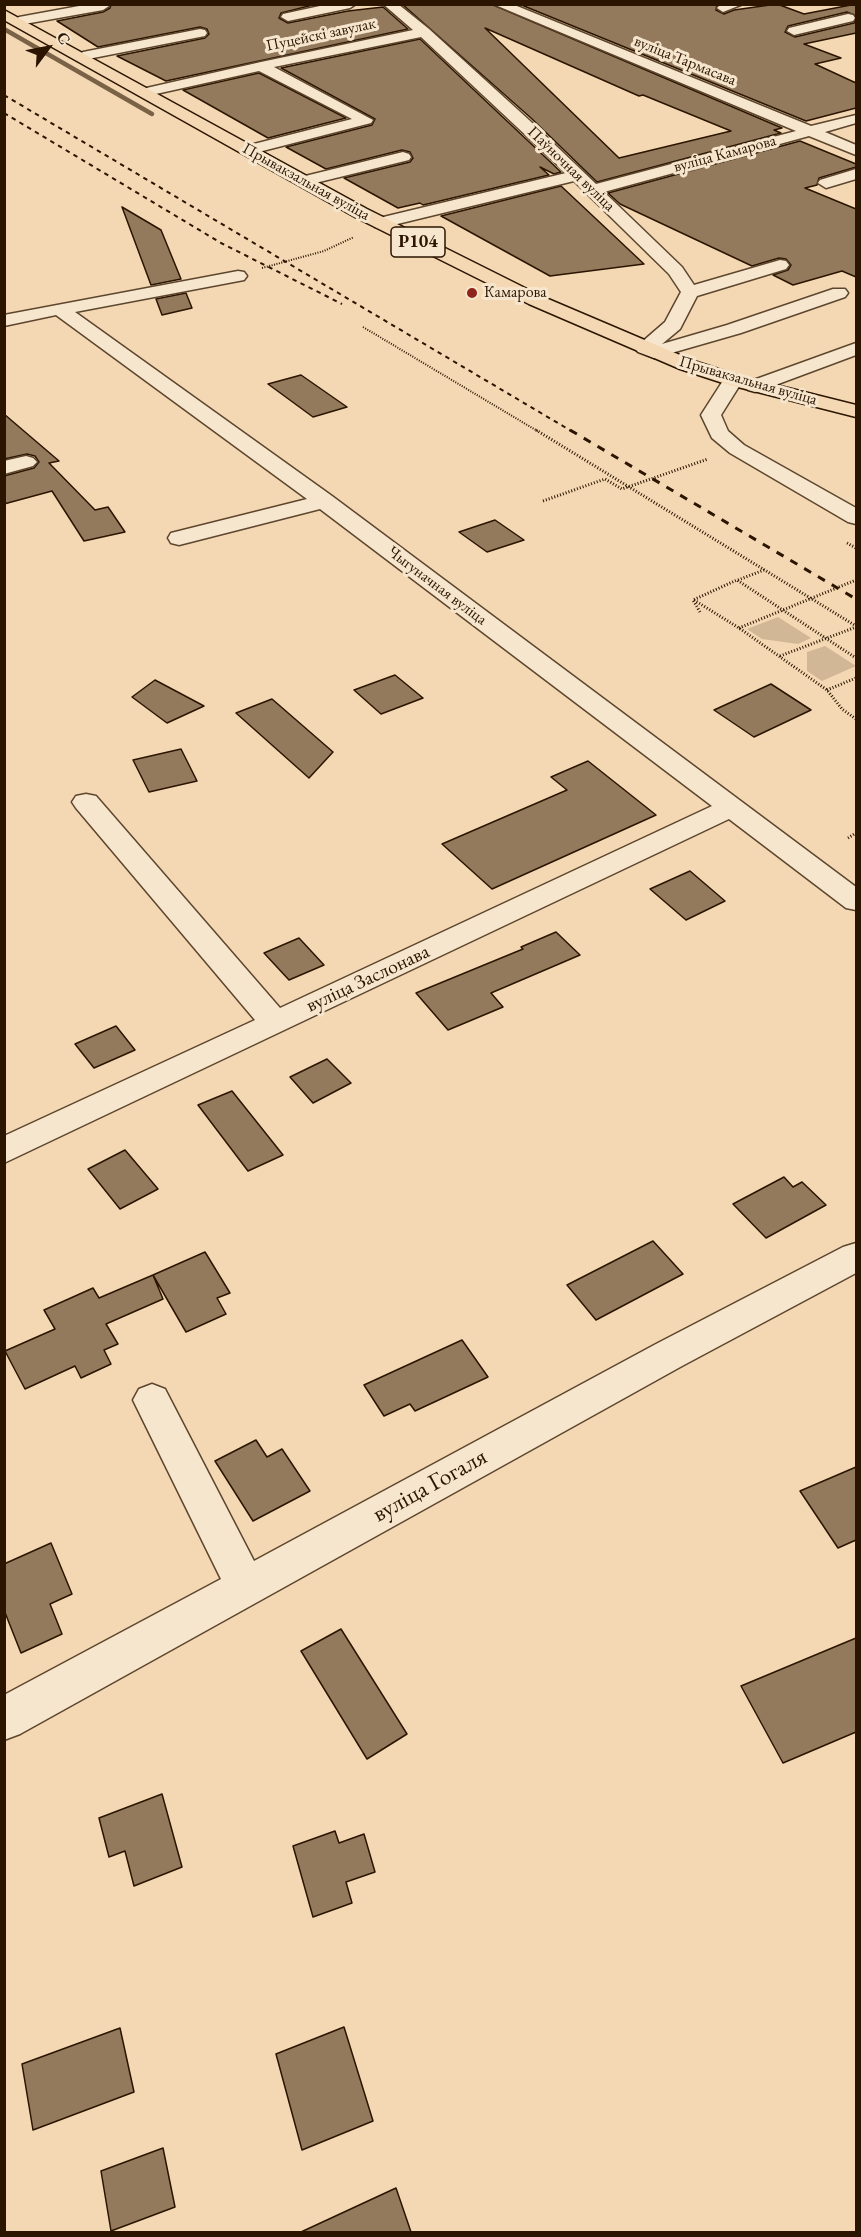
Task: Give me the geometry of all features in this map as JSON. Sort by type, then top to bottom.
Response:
[{"type":"main road","name":"Прывакзальная вуліца","points":[[12,17],[303,181],[536,300],[649,350],[733,380],[856,411]]},
{"type":"street","points":[[288,17],[350,4]]},
{"type":"street","name":"Паўночная вуліца","points":[[389,4],[424,32],[594,190],[676,271],[690,292]]},
{"type":"street","name":"вуліца Тармасава","points":[[499,4],[856,150]]},
{"type":"street","points":[[12,17],[103,6]]},
{"type":"street","points":[[822,9],[852,20]]},
{"type":"street","points":[[794,31],[852,20]]},
{"type":"street","name":"Пуцейскі завулак","points":[[147,92],[424,32]]},
{"type":"street","points":[[83,56],[200,33]]},
{"type":"street","name":"Пуцейскі завулак","points":[[247,150],[366,120],[261,66]]},
{"type":"street","name":"вуліца Камарова","points":[[594,190],[856,119]]},
{"type":"street","points":[[303,181],[403,157]]},
{"type":"street","points":[[826,183],[856,174]]},
{"type":"street","points":[[381,222],[578,175]]},
{"type":"street","points":[[649,350],[673,325],[690,292],[780,265]]},
{"type":"street","points":[[4,321],[238,276]]},
{"type":"street","points":[[649,350],[734,329],[839,293]]},
{"type":"street","name":"Чыгуначная вуліца","points":[[59,309],[324,501],[856,901]]},
{"type":"street","points":[[755,386],[856,349]]},
{"type":"street","points":[[733,380],[711,415],[719,434],[737,449],[856,517]]},
{"type":"street","points":[[4,468],[26,462]]},
{"type":"street","points":[[178,538],[324,501]]},
{"type":"street","points":[[87,802],[274,1022]]},
{"type":"street","name":"вуліца Заслонава","points":[[4,1151],[274,1022],[507,916],[731,808]]},
{"type":"street","name":"вуліца Гогаля","points":[[4,1719],[669,1355],[856,1257]]},
{"type":"street","points":[[152,1400],[246,1587]]},
{"type":"path","points":[[238,276],[324,251],[381,222]]},
{"type":"path","points":[[363,327],[630,486],[856,626]]},
{"type":"path","points":[[543,501],[605,479],[622,489],[737,449]]},
{"type":"path","points":[[693,600],[765,570]]},
{"type":"path","points":[[737,580],[856,658]]},
{"type":"path","points":[[739,628],[856,580]]},
{"type":"path","points":[[693,600],[700,612]]},
{"type":"path","points":[[693,600],[739,628],[827,690],[842,709],[856,719]]},
{"type":"path","points":[[779,656],[856,626]]},
{"type":"path","points":[[827,690],[856,678]]},
{"type":"path","points":[[848,838],[856,833]]},
{"type":"shaded area","points":[[778,617],[811,638],[798,644],[762,639],[747,629]]},
{"type":"shaded area","points":[[825,646],[856,666],[822,681],[807,671],[807,652]]},
{"type":"building","points":[[402,4],[491,4],[782,128],[774,130],[781,133],[597,182],[531,118]],"holes":[[[485,28],[639,96],[643,95],[731,131],[619,158]]]},
{"type":"building","points":[[519,4],[717,4],[716,10],[724,14],[734,10],[777,4],[804,14],[856,4],[856,16],[847,12],[788,26],[785,32],[795,37],[854,23],[856,20],[856,33],[804,44],[841,58],[815,64],[856,83],[856,108],[806,121]]},
{"type":"building","points":[[111,5],[313,5],[281,13],[279,18],[288,23],[348,11],[383,7],[408,29],[166,81],[117,56],[205,38],[209,34],[207,29],[200,27],[98,47],[57,21],[103,12]]},
{"type":"building","points":[[420,39],[561,172],[554,174],[540,167],[549,175],[423,205],[420,203],[398,208],[344,178],[410,162],[413,158],[410,152],[402,150],[326,169],[286,147],[372,125],[375,119],[281,68]]},
{"type":"building","points":[[259,73],[346,118],[268,138],[183,90]]},
{"type":"building","points":[[800,141],[856,164],[856,167],[819,178],[817,185],[805,188],[856,209],[856,277],[842,271],[793,285],[773,275],[788,270],[791,265],[786,259],[779,258],[752,266],[620,204],[608,193]]},
{"type":"building","points":[[561,186],[644,264],[550,276],[441,216]]},
{"type":"building","points":[[122,207],[161,230],[181,279],[151,285]]},
{"type":"building","points":[[186,293],[192,308],[162,315],[156,299]]},
{"type":"building","points":[[301,375],[347,407],[313,417],[268,384]]},
{"type":"building","points":[[4,414],[59,461],[49,463],[95,510],[108,507],[125,532],[84,541],[52,491],[4,504],[4,476],[34,468],[39,462],[35,456],[27,454],[4,459]]},
{"type":"building","points":[[495,520],[524,540],[487,552],[459,532]]},
{"type":"building","points":[[395,675],[423,698],[381,714],[354,690]]},
{"type":"building","points":[[155,680],[204,706],[167,723],[132,697]]},
{"type":"building","points":[[771,684],[811,710],[754,737],[714,710]]},
{"type":"building","points":[[272,699],[333,752],[309,778],[236,713]]},
{"type":"building","points":[[181,749],[197,781],[149,792],[133,760]]},
{"type":"building","points":[[588,761],[656,815],[492,889],[442,844],[567,790],[551,777]]},
{"type":"building","points":[[690,871],[725,901],[686,920],[650,889]]},
{"type":"building","points":[[556,932],[580,955],[491,993],[503,1007],[448,1030],[416,993],[523,949],[521,947]]},
{"type":"building","points":[[299,938],[324,965],[289,980],[264,953]]},
{"type":"building","points":[[116,1026],[135,1050],[94,1068],[75,1044]]},
{"type":"building","points":[[327,1059],[351,1083],[313,1103],[290,1077]]},
{"type":"building","points":[[232,1091],[283,1155],[248,1171],[198,1105]]},
{"type":"building","points":[[125,1150],[158,1189],[120,1209],[88,1169]]},
{"type":"building","points":[[784,1177],[793,1187],[802,1182],[826,1205],[766,1238],[733,1204]]},
{"type":"building","points":[[653,1241],[683,1274],[596,1320],[567,1285]]},
{"type":"building","points":[[205,1252],[230,1293],[217,1298],[226,1314],[186,1332],[153,1275]]},
{"type":"building","points":[[153,1275],[163,1299],[106,1324],[118,1344],[104,1350],[111,1364],[81,1378],[75,1366],[25,1389],[5,1351],[55,1329],[44,1310],[93,1288],[99,1298]]},
{"type":"building","points":[[462,1340],[488,1377],[415,1411],[410,1404],[384,1416],[364,1385]]},
{"type":"building","points":[[256,1440],[267,1457],[282,1449],[310,1491],[253,1521],[215,1461]]},
{"type":"building","points":[[856,1467],[856,1540],[838,1548],[800,1491]]},
{"type":"building","points":[[51,1543],[72,1594],[50,1604],[62,1634],[21,1653],[4,1610],[4,1564]]},
{"type":"building","points":[[341,1629],[407,1734],[367,1759],[301,1651]]},
{"type":"building","points":[[856,1638],[856,1732],[783,1763],[741,1686]]},
{"type":"building","points":[[162,1794],[182,1867],[134,1886],[125,1851],[109,1857],[99,1818]]},
{"type":"building","points":[[335,1831],[339,1843],[364,1834],[375,1872],[346,1882],[352,1903],[313,1917],[293,1846]]},
{"type":"building","points":[[344,2027],[373,2121],[302,2150],[276,2054]]},
{"type":"building","points":[[120,2028],[134,2092],[33,2130],[22,2064]]},
{"type":"building","points":[[163,2148],[175,2207],[111,2231],[101,2171]]},
{"type":"building","points":[[396,2188],[411,2232],[301,2232]]},
{"type":"waterway","points":[[4,29],[152,114]]},
{"type":"railway","points":[[4,95],[573,432]]},
{"type":"railway","points":[[4,113],[221,243],[342,304]]},
{"type":"railway","points":[[570,430],[856,599]]},
{"type":"place","name":"Камарова","points":[[472,293]]}]
